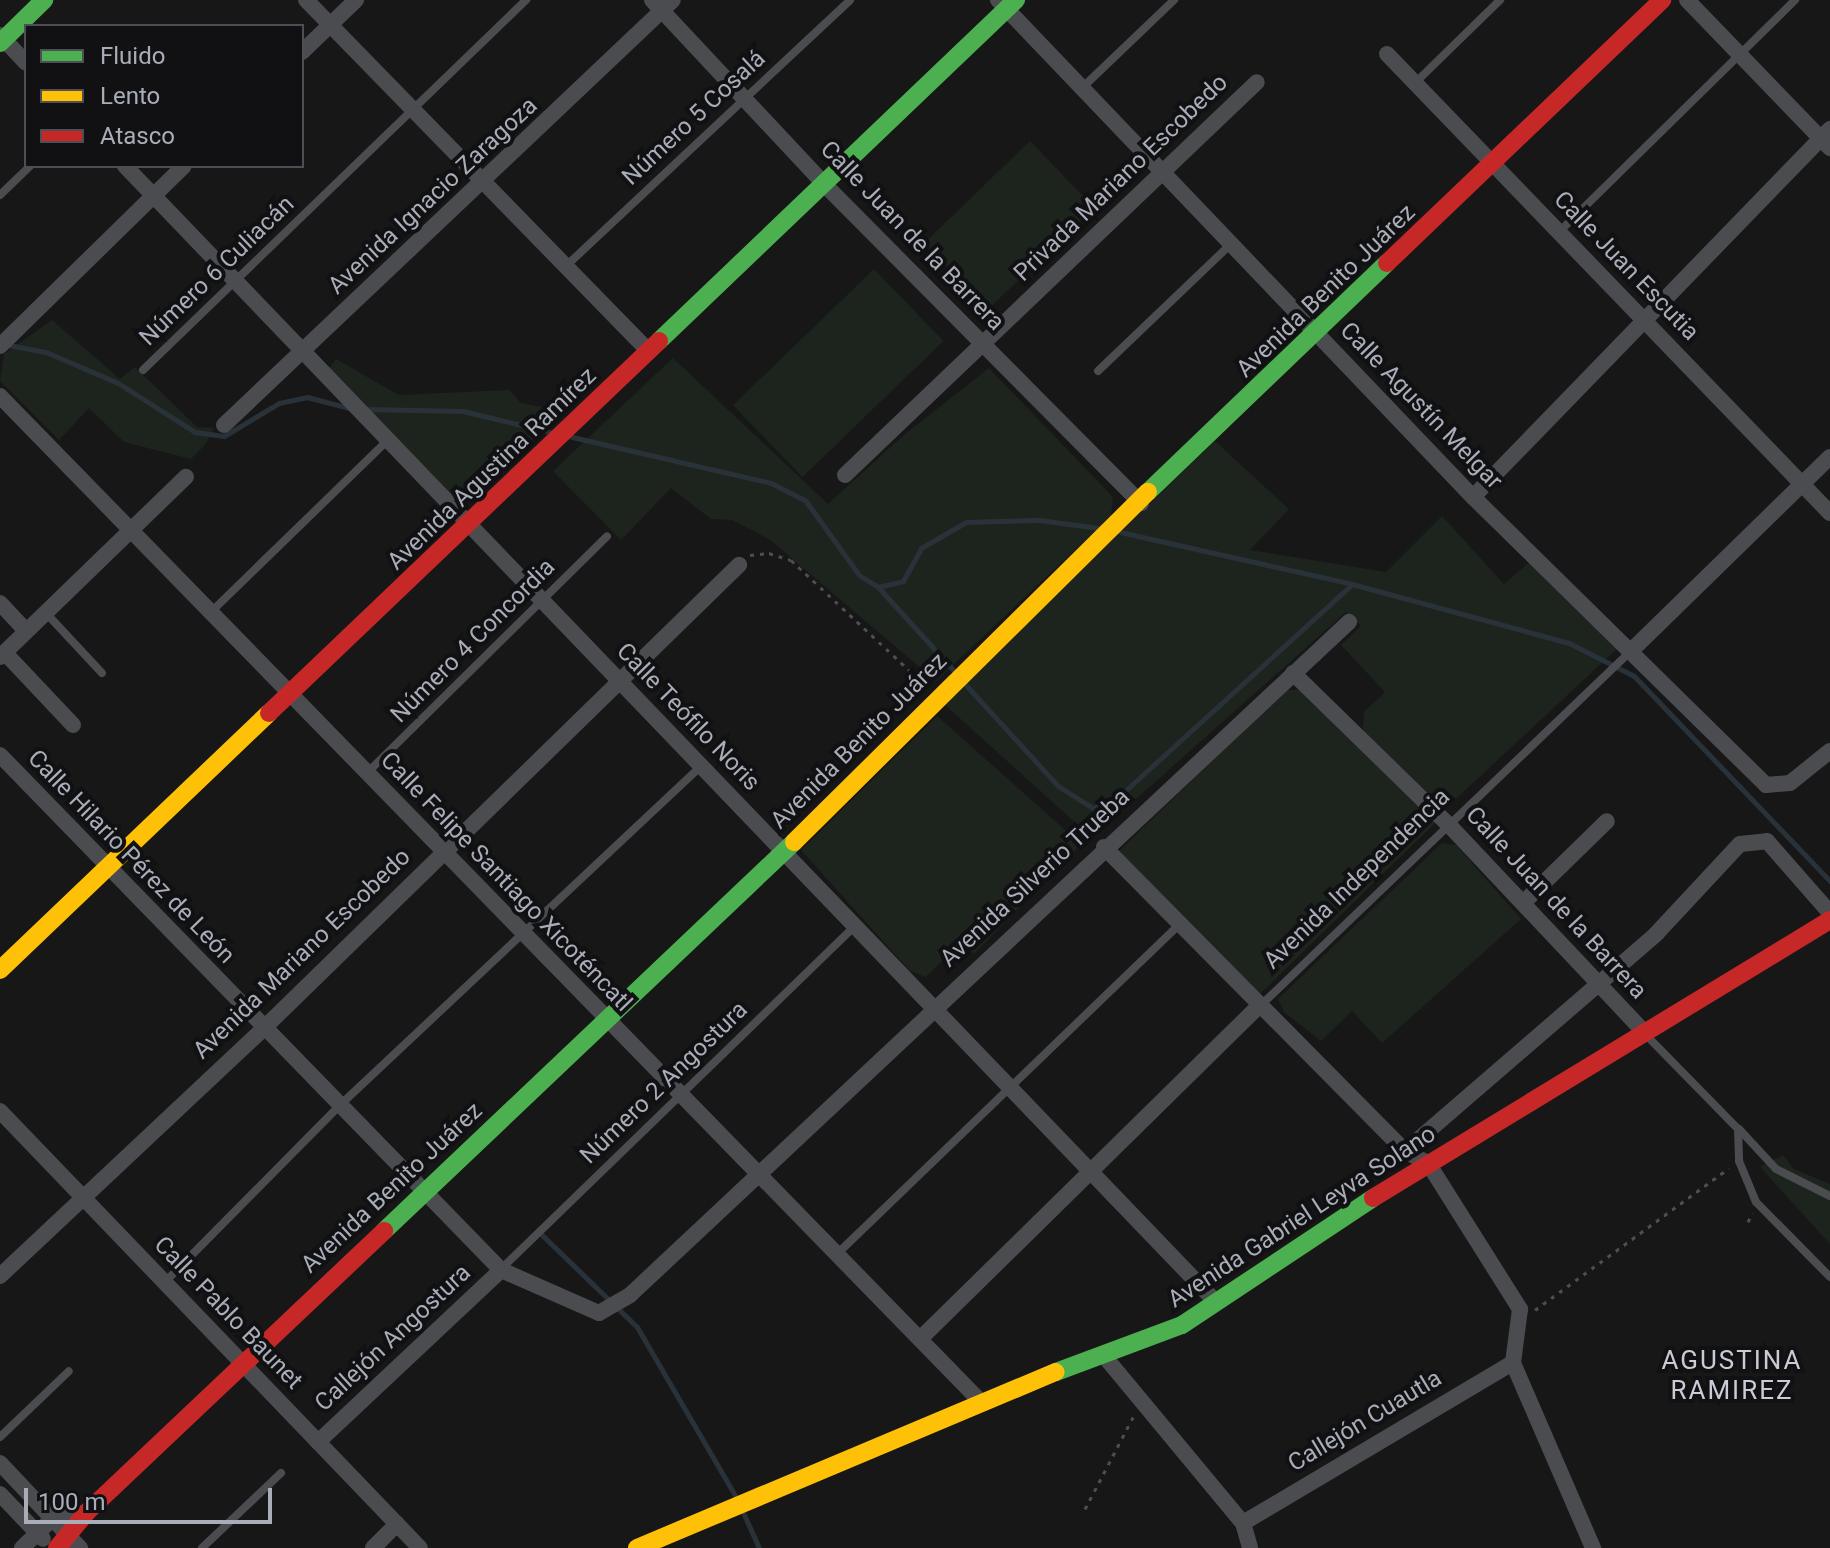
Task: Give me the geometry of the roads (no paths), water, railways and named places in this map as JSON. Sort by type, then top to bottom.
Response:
[{"type":"street","points":[[24,61],[1,39],[44,0]]},
{"type":"street","points":[[306,0],[649,352]]},
{"type":"street","points":[[304,50],[356,0]]},
{"type":"street","name":"Avenida Benito Juárez","points":[[64,1545],[87,1512],[784,852],[938,697],[1662,0]]},
{"type":"street","points":[[1473,497],[1644,319],[1827,138],[1687,0]]},
{"type":"street","name":"Calle Juan de la Barrera","points":[[662,3],[824,184],[1141,503]]},
{"type":"street","name":"Avenida Ignacio Zaragoza","points":[[224,425],[484,183],[662,3]]},
{"type":"street","name":"Calle Agustín Melgar","points":[[1007,3],[1163,172],[1473,497],[1633,649],[1766,785],[1790,783],[1830,751]]},
{"type":"street","name":"Avenida Agustina Ramírez","points":[[0,970],[529,469],[1007,3]]},
{"type":"street","name":"Calle Juan Escutia","points":[[1387,54],[1830,513]]},
{"type":"street","name":"Privada Mariano Escobedo","points":[[845,475],[1257,82]]},
{"type":"street","name":"Calle Teófilo Noris","points":[[127,168],[1216,1302]]},
{"type":"street","points":[[0,346],[182,168]]},
{"type":"street","name":"Calle Felipe Santiago Xicoténcatl","points":[[0,396],[129,532],[979,1400]]},
{"type":"street","name":"Avenida Independencia","points":[[1633,649],[1830,457]]},
{"type":"street","points":[[73,725],[2,655],[186,477]]},
{"type":"street","name":"Avenida Mariano Escobedo","points":[[0,1276],[263,1029],[442,851],[739,565]]},
{"type":"street","points":[[0,603],[26,631]]},
{"type":"street","name":"Avenida Silverio Trueba","points":[[583,1310],[609,1311],[630,1295],[933,1007],[1349,622]]},
{"type":"street","name":"Calle Juan de la Barrera","points":[[1293,673],[1449,825],[1645,1033]]},
{"type":"street","name":"Calle Hilario Pérez de León","points":[[0,755],[338,1107],[501,1270],[583,1310]]},
{"type":"street","points":[[1523,903],[1607,821]]},
{"type":"street","points":[[1405,1151],[1656,934],[1740,844],[1760,838],[1777,849],[1830,913]]},
{"type":"street","points":[[1104,847],[1405,1151],[1428,1163],[1516,1300],[1521,1320],[1513,1363],[1593,1548]]},
{"type":"street","name":"Avenida Gabriel Leyva Solano","points":[[637,1548],[979,1400],[1105,1357],[1182,1325],[1428,1163],[1830,920]]},
{"type":"street","name":"Avenida Independencia","points":[[920,1339],[1259,1006]]},
{"type":"street","name":"Calle Pablo Baunet","points":[[2,1119],[83,1196],[420,1548]]},
{"type":"street","name":"Callejón Angostura","points":[[318,1442],[501,1270]]},
{"type":"street","points":[[1105,1357],[1243,1523],[1250,1548]]},
{"type":"street","name":"Callejón Cuautla","points":[[1243,1523],[1513,1363]]},
{"type":"street","points":[[0,1463],[52,1519],[64,1545]]},
{"type":"street","points":[[0,1494],[37,1533],[64,1545]]},
{"type":"street","points":[[22,1548],[52,1519],[87,1512]]},
{"type":"street","points":[[373,1548],[397,1524]]},
{"type":"lane","name":"Número 6 Culiacán","points":[[143,370],[526,0]]},
{"type":"lane","name":"Número 5 Cosalá","points":[[566,266],[850,0]]},
{"type":"lane","points":[[1083,87],[1174,0]]},
{"type":"lane","points":[[1415,83],[1500,0]]},
{"type":"lane","points":[[1559,233],[1795,0]]},
{"type":"lane","points":[[0,195],[28,168]]},
{"type":"lane","points":[[1098,371],[1232,244]]},
{"type":"lane","points":[[209,614],[388,439]]},
{"type":"lane","name":"Número 4 Concordia","points":[[366,774],[607,536]]},
{"type":"lane","points":[[46,613],[102,673]]},
{"type":"lane","name":"Avenida Independencia","points":[[1259,1006],[1633,649]]},
{"type":"lane","points":[[165,1282],[338,1107],[701,766]]},
{"type":"lane","points":[[837,1254],[1012,1089],[1180,924]]},
{"type":"lane","name":"Número 2 Angostura","points":[[501,1270],[855,926]]},
{"type":"lane","points":[[1645,1033],[1776,1169],[1830,1196]]},
{"type":"lane","points":[[1738,1129],[1739,1161],[1756,1202],[1830,1277]]},
{"type":"lane","points":[[0,1437],[69,1371]]},
{"type":"lane","points":[[202,1548],[281,1473]]},
{"type":"waterway","points":[[9,345],[46,352],[118,383],[195,432],[224,436],[279,403],[307,397],[353,409]]},
{"type":"waterway","points":[[363,409],[463,411],[550,432]]},
{"type":"waterway","points":[[572,437],[771,483],[805,500],[859,575],[878,587],[903,581],[921,548],[966,522],[1039,520],[1098,528]]},
{"type":"waterway","points":[[1120,532],[1352,584],[1569,643],[1634,676],[1830,881]]},
{"type":"waterway","points":[[964,683],[1058,786],[1093,808],[1115,800],[1352,584]]},
{"type":"waterway","points":[[878,587],[955,672]]},
{"type":"waterway","points":[[541,1234],[637,1327],[736,1497]]},
{"type":"waterway","points":[[742,1510],[759,1548]]},
{"type":"district","name":"AGUSTINA RAMIREZ","points":[[1732,1376]]}]
